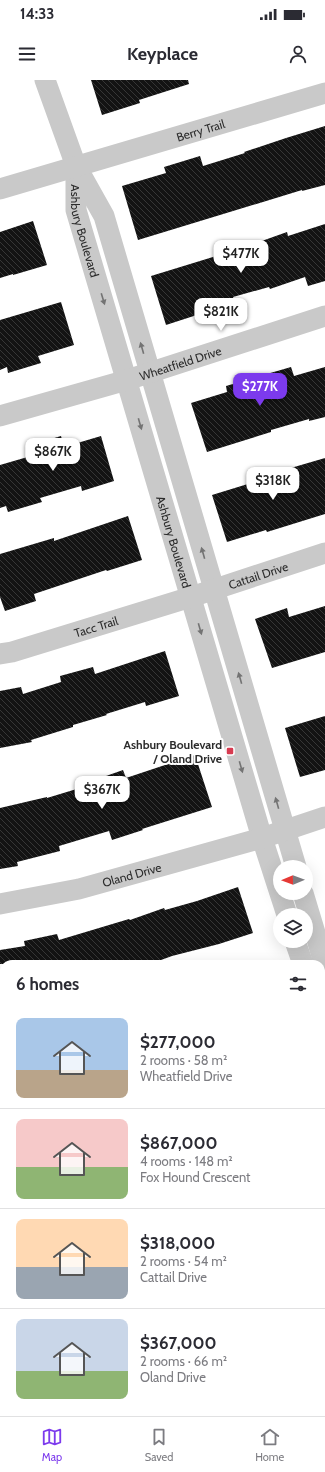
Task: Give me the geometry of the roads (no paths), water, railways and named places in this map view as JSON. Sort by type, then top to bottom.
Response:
[{"type":"street","name":"Ashbury Boulevard","points":[[45,80],[76,166],[104,216],[294,860]]},
{"type":"street","name":"Berry Trail","points":[[0,189],[325,92]]},
{"type":"street","name":"Ashbury Boulevard","points":[[76,166],[76,210],[262,838],[285,908]]},
{"type":"street","name":"Wheatfield Drive","points":[[0,416],[127,380],[325,316]]},
{"type":"street","name":"Cattail Drive","points":[[191,597],[325,553]]},
{"type":"street","name":"Tacc Trail","points":[[0,654],[12,652],[191,597]]},
{"type":"street","name":"Oland Drive","points":[[0,904],[79,889],[262,838],[325,817]]},
{"type":"street","points":[[305,900],[323,960]]},
{"type":"street","points":[[297,948],[302,960]]},
{"type":"place","name":"Ashbury Boulevard / Oland Drive","points":[[230,751]]}]
